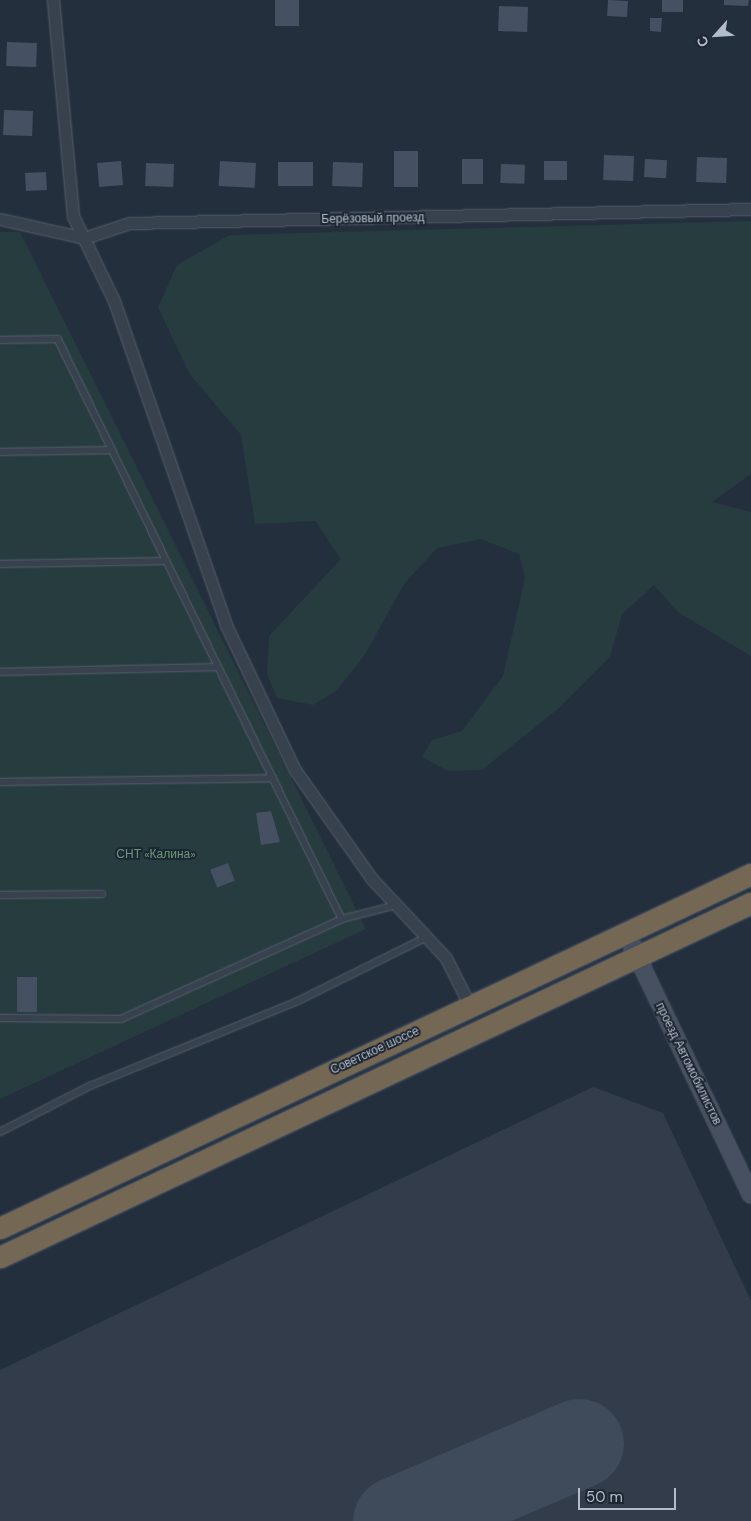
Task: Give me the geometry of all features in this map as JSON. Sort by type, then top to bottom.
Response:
[{"type":"highway","name":"Советское шоссе","points":[[0,1228],[751,874]]},
{"type":"highway","points":[[0,1257],[751,903]]},
{"type":"street","points":[[53,0],[73,216],[114,301],[226,625],[295,770],[372,879],[446,958],[470,1006]]},
{"type":"street","name":"Берёзовый проезд","points":[[84,238],[130,223],[751,209]]},
{"type":"street","points":[[0,219],[84,238]]},
{"type":"street","name":"проезд Автомобилистов","points":[[626,933],[751,1195]]},
{"type":"lane","points":[[0,340],[58,339],[342,919]]},
{"type":"lane","points":[[0,452],[112,450]]},
{"type":"lane","points":[[0,564],[166,561]]},
{"type":"lane","points":[[0,672],[218,667]]},
{"type":"lane","points":[[0,782],[273,778]]},
{"type":"lane","points":[[0,895],[102,894]]},
{"type":"lane","points":[[0,1018],[121,1019],[342,919],[396,905]]},
{"type":"lane","points":[[0,1132],[90,1086],[351,977],[427,937]]},
{"type":"shaded area","points":[[593,1087],[663,1113],[751,1301],[751,1521],[0,1521],[0,1370]]},
{"type":"green space","points":[[751,221],[751,474],[712,502],[751,512],[751,656],[678,612],[654,585],[622,614],[610,657],[559,708],[482,770],[448,771],[422,757],[432,740],[462,731],[503,676],[525,578],[519,554],[481,539],[437,548],[404,584],[364,656],[336,691],[313,705],[277,698],[267,674],[269,636],[341,559],[315,521],[255,524],[241,435],[189,373],[158,307],[177,265],[230,235]]},
{"type":"green space","name":"СНТ «Калина»","points":[[0,232],[20,232],[366,929],[0,1099]]},
{"type":"building","points":[[275,0],[299,0],[299,26],[275,26]]},
{"type":"building","points":[[608,0],[628,1],[627,17],[607,16]]},
{"type":"building","points":[[662,0],[683,0],[683,12],[662,12]]},
{"type":"building","points":[[724,0],[749,0],[748,6],[724,5]]},
{"type":"building","points":[[499,6],[528,7],[527,32],[498,31]]},
{"type":"building","points":[[650,18],[662,18],[661,32],[650,31]]},
{"type":"building","points":[[7,42],[37,43],[36,67],[6,66]]},
{"type":"building","points":[[4,110],[33,111],[32,136],[3,135]]},
{"type":"building","points":[[394,151],[418,151],[418,187],[394,187]]},
{"type":"building","points":[[604,155],[634,156],[633,181],[603,180]]},
{"type":"building","points":[[697,157],[727,158],[726,183],[696,182]]},
{"type":"building","points":[[462,159],[483,159],[483,184],[462,184]]},
{"type":"building","points":[[645,159],[667,160],[666,178],[644,177]]},
{"type":"building","points":[[121,161],[123,185],[99,187],[97,163]]},
{"type":"building","points":[[220,161],[256,163],[255,188],[219,186]]},
{"type":"building","points":[[544,161],[567,161],[567,180],[544,180]]},
{"type":"building","points":[[278,162],[313,162],[313,186],[278,186]]},
{"type":"building","points":[[333,162],[363,163],[362,187],[332,186]]},
{"type":"building","points":[[146,163],[174,164],[173,187],[145,186]]},
{"type":"building","points":[[501,164],[525,165],[524,184],[500,183]]},
{"type":"building","points":[[46,172],[47,190],[26,191],[25,173]]},
{"type":"building","points":[[271,811],[280,842],[261,845],[256,813]]},
{"type":"building","points":[[228,863],[235,881],[217,888],[210,870]]},
{"type":"building","points":[[17,977],[37,977],[37,1012],[17,1012]]},
{"type":"runway","points":[[397,1521],[579,1443]]}]
